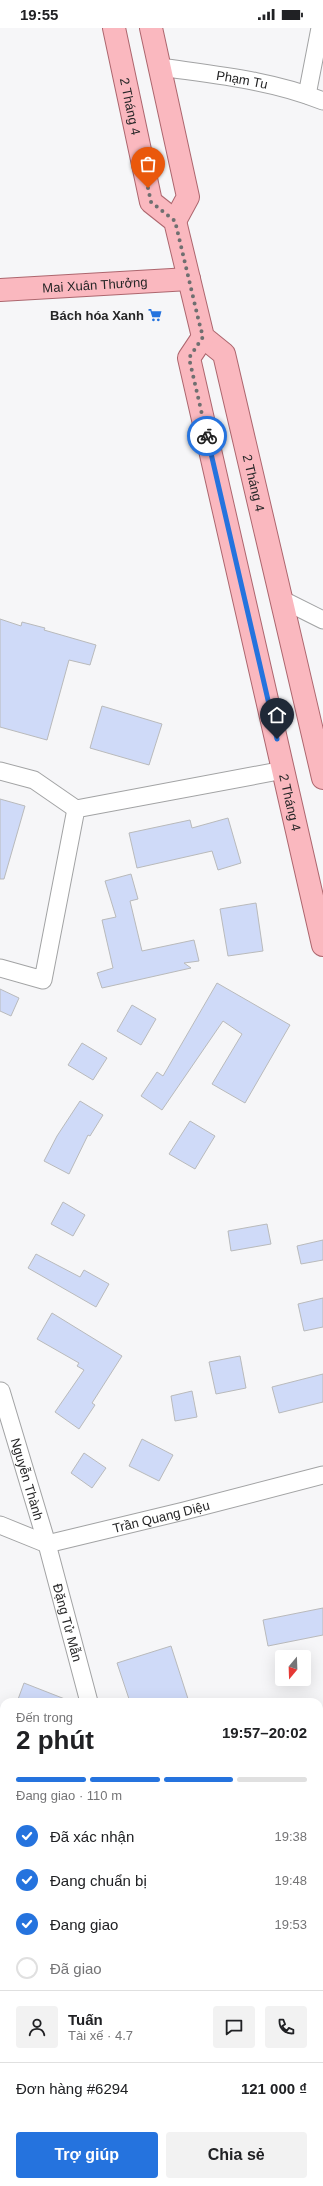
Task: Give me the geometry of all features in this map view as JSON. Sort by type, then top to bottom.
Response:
[{"type":"main road","name":"2 Tháng 4","points":[[114,28],[151,202],[175,221]]},
{"type":"main road","points":[[151,28],[188,197],[175,221],[203,337]]},
{"type":"main road","name":"Mai Xuân Thưởng","points":[[0,290],[189,279]]},
{"type":"main road","name":"2 Tháng 4","points":[[323,778],[224,354],[203,337],[189,358],[323,945]]},
{"type":"street","points":[[307,95],[320,28]]},
{"type":"street","name":"Phạm Tu","points":[[160,67],[257,82],[307,95],[323,101]]},
{"type":"street","points":[[281,599],[323,620]]},
{"type":"street","points":[[0,771],[34,780],[76,810],[284,770]]},
{"type":"street","points":[[0,968],[43,980],[76,810]]},
{"type":"street","name":"Nguyễn Thành","points":[[1,1391],[47,1544]]},
{"type":"street","name":"Trần Quang Diệu","points":[[47,1544],[191,1510],[323,1475]]},
{"type":"street","points":[[0,1525],[47,1544]]},
{"type":"street","name":"Đặng Tử Mẫn","points":[[47,1544],[88,1698]]},
{"type":"building","points":[[0,619],[21,626],[22,622],[45,628],[44,630],[96,645],[90,665],[69,660],[47,740],[0,727]]},
{"type":"building","points":[[102,706],[162,724],[149,765],[90,748]]},
{"type":"building","points":[[0,799],[25,806],[4,879],[0,879]]},
{"type":"building","points":[[228,818],[241,863],[218,870],[212,851],[137,868],[129,833],[190,820],[192,828]]},
{"type":"building","points":[[131,874],[138,899],[130,901],[142,951],[194,940],[199,961],[184,963],[191,968],[102,988],[97,973],[113,968],[102,920],[116,917],[105,881]]},
{"type":"building","points":[[256,903],[263,951],[228,956],[220,909]]},
{"type":"building","points":[[217,983],[290,1025],[245,1103],[212,1084],[242,1034],[223,1021],[162,1110],[141,1096],[157,1072],[163,1076]]},
{"type":"building","points":[[0,989],[19,998],[11,1016],[0,1011]]},
{"type":"building","points":[[132,1005],[156,1019],[141,1045],[117,1031]]},
{"type":"building","points":[[82,1043],[107,1058],[93,1080],[68,1065]]},
{"type":"building","points":[[80,1101],[103,1115],[90,1136],[88,1135],[69,1174],[44,1161],[57,1136]]},
{"type":"building","points":[[190,1121],[215,1136],[195,1169],[169,1154]]},
{"type":"building","points":[[63,1202],[85,1215],[73,1236],[51,1224]]},
{"type":"building","points":[[267,1224],[271,1244],[231,1251],[228,1231]]},
{"type":"building","points":[[323,1240],[323,1260],[301,1264],[297,1246]]},
{"type":"building","points":[[36,1254],[80,1277],[84,1270],[109,1284],[96,1307],[28,1268]]},
{"type":"building","points":[[323,1298],[323,1327],[304,1331],[298,1304]]},
{"type":"building","points":[[52,1313],[122,1356],[92,1403],[95,1405],[79,1429],[55,1412],[84,1370],[77,1366],[79,1363],[37,1339]]},
{"type":"building","points":[[240,1356],[246,1388],[216,1394],[209,1362]]},
{"type":"building","points":[[323,1374],[323,1402],[279,1413],[272,1387]]},
{"type":"building","points":[[192,1391],[197,1417],[175,1421],[171,1396]]},
{"type":"building","points":[[142,1439],[173,1455],[159,1481],[129,1466]]},
{"type":"building","points":[[84,1453],[106,1468],[92,1488],[71,1473]]},
{"type":"building","points":[[323,1608],[323,1635],[268,1646],[263,1620]]},
{"type":"building","points":[[171,1646],[188,1698],[129,1698],[117,1663]]},
{"type":"building","points":[[24,1683],[62,1698],[18,1698]]},
{"type":"way so far","points":[[148,188],[151,202],[175,221],[203,337],[189,358],[207,436]]},
{"type":"place","name":"Bách hóa Xanh","points":[[155,315]]},
{"type":"route","points":[[207,436],[277,739]]}]
